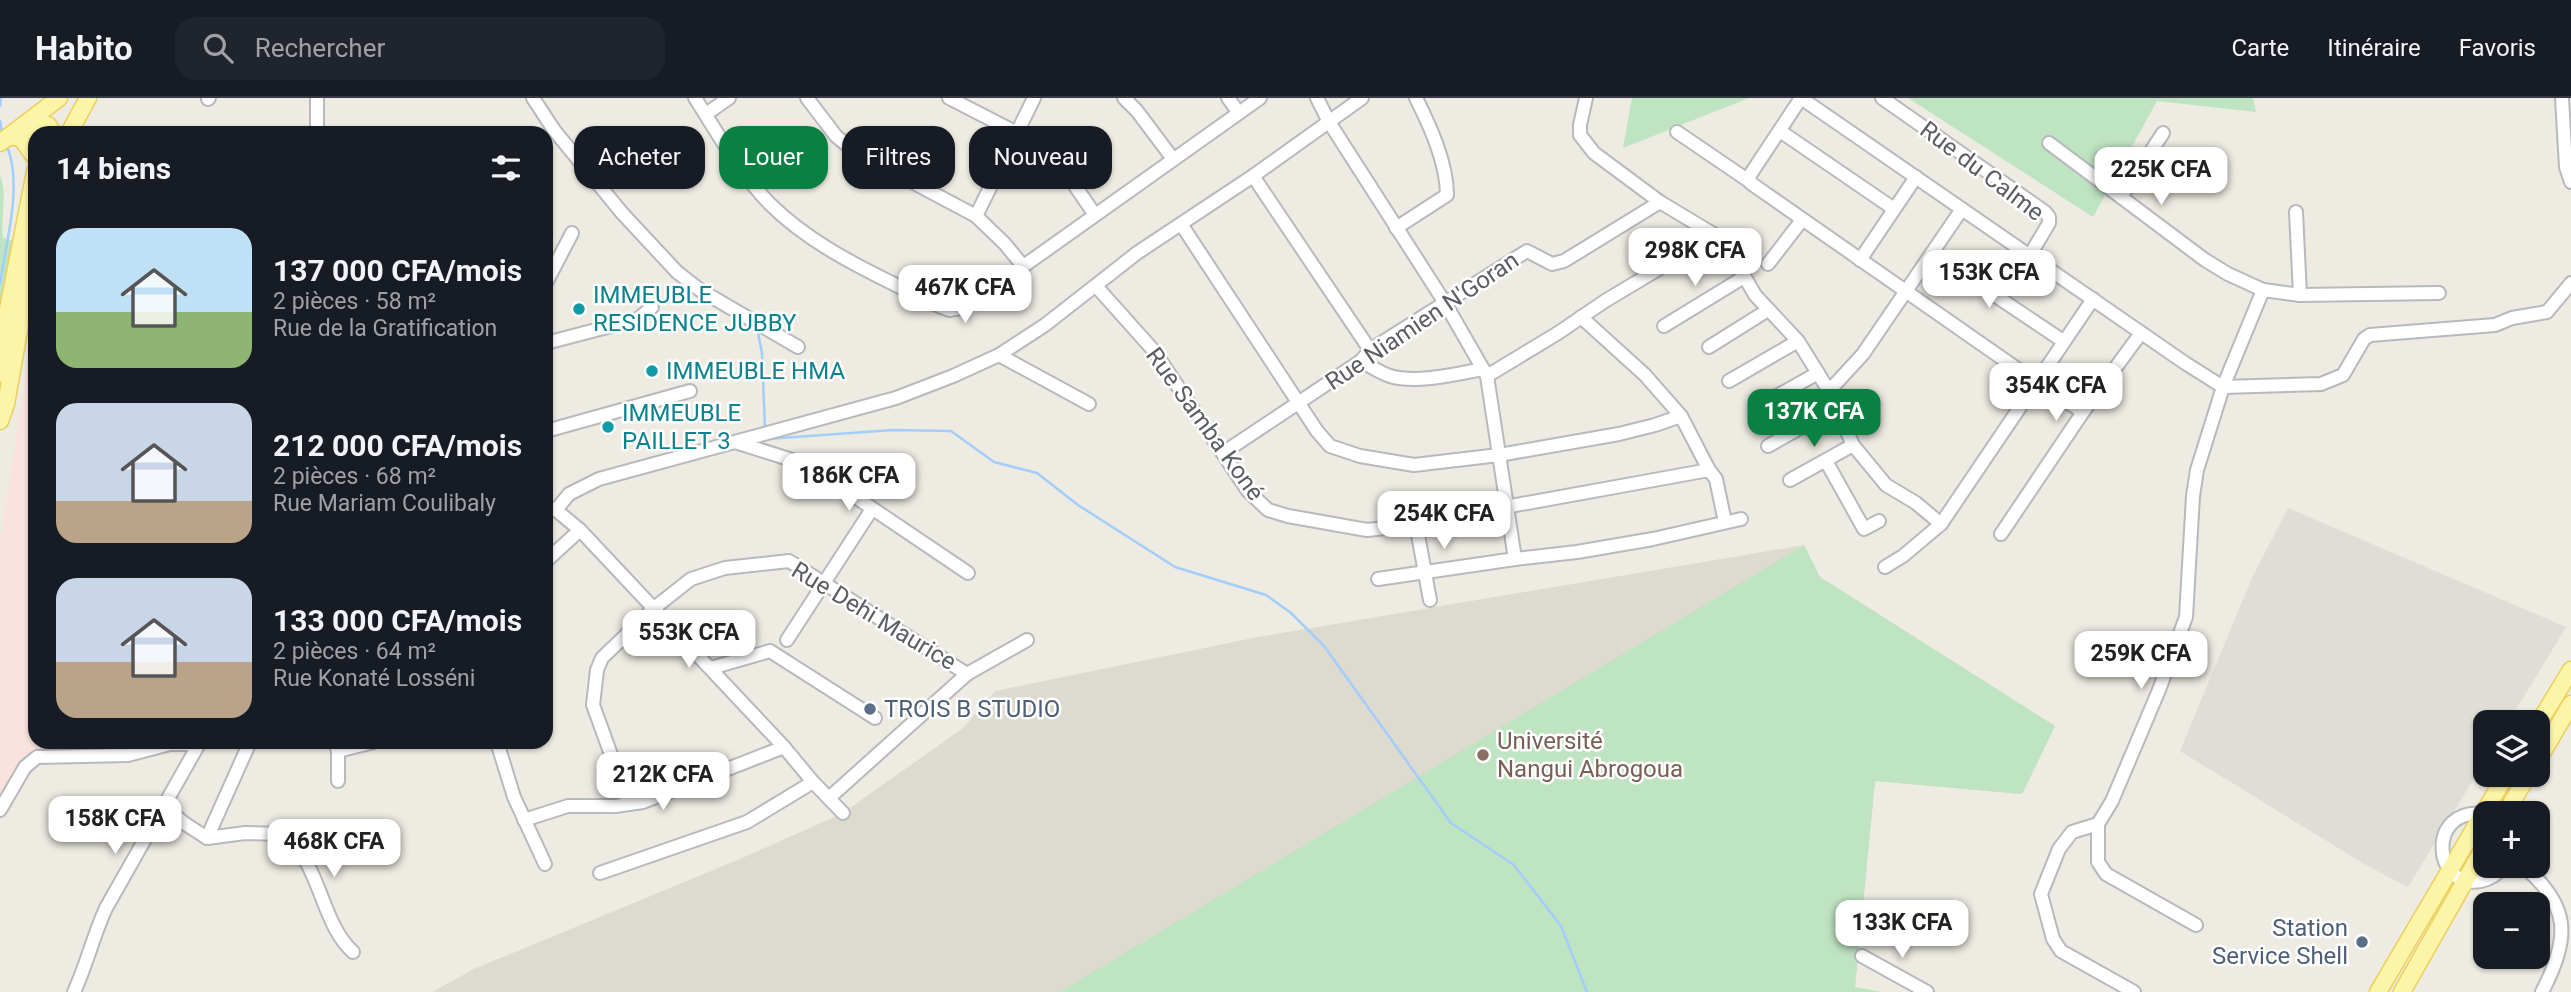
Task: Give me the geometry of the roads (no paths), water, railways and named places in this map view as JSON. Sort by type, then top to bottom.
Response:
[{"type":"main road","points":[[35,126],[59,98]]},
{"type":"main road","points":[[73,125],[88,98]]},
{"type":"main road","points":[[0,374],[8,309],[28,208]]},
{"type":"main road","points":[[0,421],[6,404],[28,280]]},
{"type":"main road","points":[[2547,710],[2571,670]]},
{"type":"main road","points":[[2550,740],[2571,704]]},
{"type":"main road","points":[[2378,992],[2473,831]]},
{"type":"main road","points":[[2402,992],[2473,865]]},
{"type":"street","points":[[317,98],[317,126]]},
{"type":"street","points":[[533,98],[551,126]]},
{"type":"street","points":[[695,98],[752,183],[782,214],[812,238],[858,267],[950,310],[966,306],[1260,98]]},
{"type":"street","points":[[706,114],[729,98]]},
{"type":"street","points":[[807,98],[836,136],[854,151],[976,216],[1024,266]]},
{"type":"street","points":[[949,98],[1003,126]]},
{"type":"street","points":[[1020,126],[1034,98]]},
{"type":"street","points":[[1124,98],[1138,111],[1173,159]]},
{"type":"street","points":[[1228,98],[1238,113]]},
{"type":"street","points":[[1317,98],[1329,122],[1445,303],[1485,373],[1515,559]]},
{"type":"street","points":[[553,507],[569,494],[599,479],[897,398],[999,355],[1045,325],[1137,253],[1253,176],[1362,98]]},
{"type":"street","points":[[1396,228],[1447,195],[1443,169],[1426,118],[1416,98]]},
{"type":"street","points":[[1586,98],[1580,135],[1594,153],[1660,202],[1715,235],[1732,255],[1755,295],[1798,341],[1829,391],[1853,445],[1886,485],[1916,503],[1941,524]]},
{"type":"street","points":[[1749,181],[1750,175],[1801,98],[2223,387],[2321,384],[2343,375],[2364,339],[2370,335],[2495,325],[2512,318],[2537,316],[2547,312],[2571,283]]},
{"type":"street","name":"Rue du Calme","points":[[1882,98],[2045,212],[2049,223],[2030,255]]},
{"type":"street","points":[[2562,98],[2566,167],[2571,182]]},
{"type":"street","points":[[553,128],[622,213],[677,272],[700,290],[798,347]]},
{"type":"street","points":[[1780,131],[1894,209]]},
{"type":"street","points":[[1677,132],[2083,412]]},
{"type":"street","points":[[2121,197],[2163,133]]},
{"type":"street","points":[[2049,143],[2205,260],[2263,290],[2300,295],[2440,293]]},
{"type":"street","points":[[1253,176],[1370,350]]},
{"type":"street","points":[[1860,260],[1916,177]]},
{"type":"street","points":[[976,216],[989,189]]},
{"type":"street","points":[[1077,189],[1095,215]]},
{"type":"street","name":"Rue Niamien N'Goran","points":[[1223,453],[1361,361],[1370,350],[1527,251],[1552,264],[1564,261],[1660,202]]},
{"type":"street","points":[[1829,391],[1863,354],[1962,209]]},
{"type":"street","points":[[2296,212],[2300,295]]},
{"type":"street","points":[[1768,264],[1802,220]]},
{"type":"street","points":[[1181,224],[1246,326],[1330,446],[1360,456],[1414,465],[1499,455],[1619,434],[1681,416]]},
{"type":"street","points":[[553,270],[572,233]]},
{"type":"street","points":[[1361,361],[1389,376],[1399,378],[1485,373],[1715,235]]},
{"type":"street","points":[[1932,253],[2063,341]]},
{"type":"street","points":[[1664,326],[1744,277]]},
{"type":"street","name":"Rue Samba Koné","points":[[1096,286],[1154,351],[1248,491],[1268,510],[1367,530],[1508,508],[1709,470]]},
{"type":"street","points":[[2196,925],[2106,874],[2098,862],[2098,824],[2123,776],[2186,617],[2197,470],[2223,387],[2263,290]]},
{"type":"street","points":[[1885,567],[1903,556],[1941,524],[2093,299]]},
{"type":"street","points":[[553,341],[638,319],[652,307]]},
{"type":"street","points":[[1709,347],[1768,310]]},
{"type":"street","points":[[1581,317],[1645,375],[1681,416],[1716,480],[1725,522]]},
{"type":"street","points":[[2001,534],[2083,412],[2141,333]]},
{"type":"street","points":[[1729,381],[1798,341]]},
{"type":"street","points":[[999,355],[1089,404]]},
{"type":"street","points":[[1766,402],[1818,373]]},
{"type":"street","points":[[553,429],[690,391]]},
{"type":"street","points":[[1768,446],[1837,407]]},
{"type":"street","points":[[734,442],[808,466],[968,573]]},
{"type":"street","points":[[1790,480],[1853,445]]},
{"type":"street","points":[[1826,461],[1864,528],[1879,521]]},
{"type":"street","points":[[787,640],[872,509]]},
{"type":"street","points":[[553,510],[580,530],[843,813]]},
{"type":"street","points":[[1378,579],[1577,552],[1653,539],[1741,519]]},
{"type":"street","points":[[1416,524],[1430,600]]},
{"type":"street","points":[[553,555],[580,530]]},
{"type":"street","name":"Rue Dehi Maurice","points":[[629,804],[593,705],[597,670],[601,658],[653,609],[691,579],[725,568],[789,561],[967,674],[1027,640]]},
{"type":"street","points":[[710,668],[770,651],[876,718]]},
{"type":"street","points":[[829,798],[967,674]]},
{"type":"street","points":[[524,820],[568,806],[615,806],[651,799],[784,747]]},
{"type":"street","points":[[0,810],[31,760],[37,757],[128,755],[151,749]]},
{"type":"street","points":[[74,992],[86,965],[96,929],[196,749]]},
{"type":"street","points":[[208,838],[247,749]]},
{"type":"street","points":[[337,749],[338,781]]},
{"type":"street","points":[[499,749],[514,797],[545,864]]},
{"type":"street","points":[[600,873],[747,822],[813,782]]},
{"type":"street","points":[[163,805],[184,824],[208,838],[245,833],[285,834],[375,849]]},
{"type":"street","points":[[2473,813],[2456,819],[2446,829],[2442,856],[2449,869],[2464,880],[2491,878]]},
{"type":"street","points":[[2098,824],[2072,832],[2059,849],[2040,894],[2053,939],[2062,951],[2134,992]]},
{"type":"street","points":[[285,834],[297,845],[315,876],[341,941],[353,952]]},
{"type":"street","points":[[2538,878],[2561,909],[2563,929],[2562,949],[2542,992]]},
{"type":"street","points":[[1862,956],[1927,992]]},
{"type":"waterway","points":[[0,106],[1,98]]},
{"type":"waterway","points":[[0,121],[2,133]]},
{"type":"waterway","points":[[0,284],[13,196],[12,162],[7,146]]},
{"type":"waterway","points":[[757,328],[762,353],[765,429]]},
{"type":"waterway","points":[[767,439],[893,430],[951,431],[994,462],[1037,473],[1078,505],[1175,567],[1266,595],[1291,613],[1324,646],[1451,823],[1514,865],[1561,926],[1587,992]]},
{"type":"place","name":"IMMEUBLE RESIDENCE JUBBY","points":[[579,309]]},
{"type":"place","name":"IMMEUBLE HMA","points":[[652,371]]},
{"type":"place","name":"IMMEUBLE PAILLET 3","points":[[608,427]]},
{"type":"place","name":"TROIS B STUDIO","points":[[870,709]]},
{"type":"place","name":"Université Nangui Abrogoua","points":[[1483,755]]},
{"type":"place","name":"Station Service Shell","points":[[2362,942]]}]
